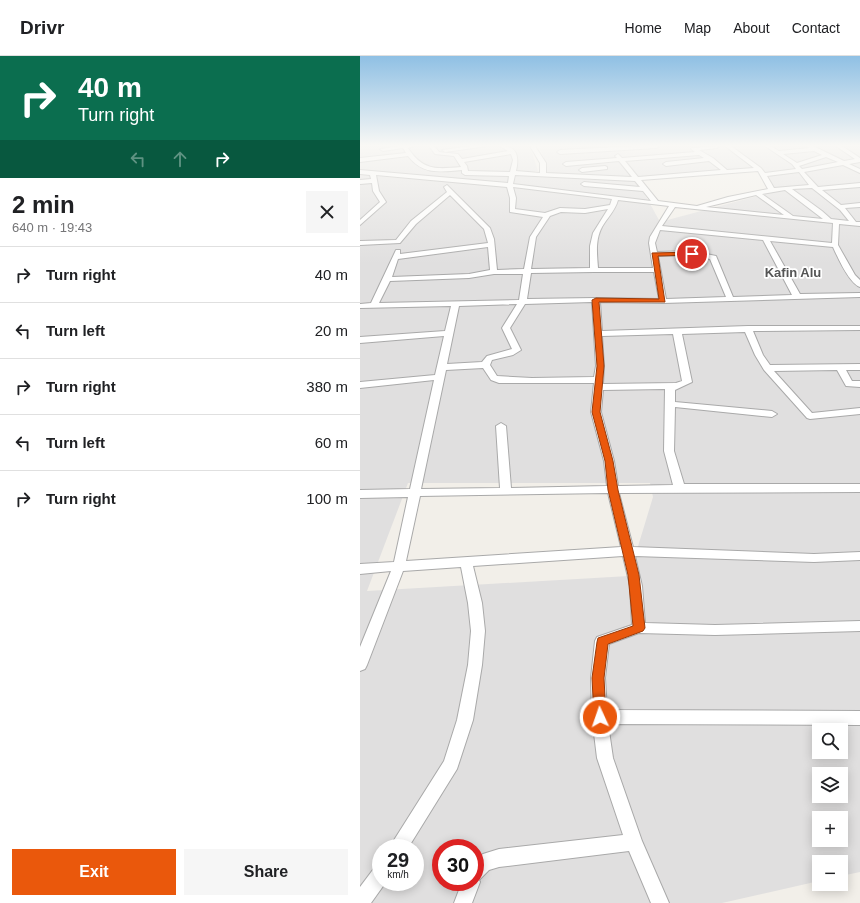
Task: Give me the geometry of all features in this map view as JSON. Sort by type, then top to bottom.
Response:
[{"type":"street","points":[[360,223],[383,202],[376,191],[375,186]]},
{"type":"street","points":[[446,186],[450,192],[487,228],[490,234],[494,272]]},
{"type":"street","points":[[510,186],[513,198],[512,211],[546,215],[560,210],[582,211],[613,206]]},
{"type":"street","points":[[515,186],[594,194],[697,208],[857,224]]},
{"type":"street","points":[[553,190],[554,186]]},
{"type":"street","points":[[586,186],[594,194]]},
{"type":"street","points":[[602,186],[644,189]]},
{"type":"street","points":[[642,186],[655,202]]},
{"type":"street","points":[[769,186],[772,191]]},
{"type":"street","points":[[814,186],[857,224]]},
{"type":"street","points":[[697,208],[726,200],[791,188],[860,186]]},
{"type":"street","points":[[787,189],[833,221]]},
{"type":"street","points":[[561,190],[572,201]]},
{"type":"street","points":[[374,305],[396,257],[399,246],[398,242],[402,235],[438,201],[450,192]]},
{"type":"street","points":[[759,194],[792,218]]},
{"type":"street","points":[[594,270],[594,241],[596,232],[613,206],[615,197]]},
{"type":"street","points":[[663,301],[656,270],[652,237],[673,205]]},
{"type":"street","points":[[838,207],[860,205]]},
{"type":"street","points":[[577,206],[582,211]]},
{"type":"street","points":[[486,365],[488,359],[490,358],[517,350],[506,328],[522,303],[533,237],[547,216],[546,215]]},
{"type":"street","points":[[833,221],[835,245],[852,276],[860,285]]},
{"type":"street","points":[[658,228],[835,245]]},
{"type":"street","points":[[765,238],[797,296]]},
{"type":"street","points":[[360,243],[398,242]]},
{"type":"street","points":[[396,257],[491,244]]},
{"type":"street","points":[[654,254],[692,254],[713,258],[730,298]]},
{"type":"street","points":[[387,279],[462,276],[494,272],[656,270]]},
{"type":"street","points":[[852,276],[860,276]]},
{"type":"street","points":[[360,306],[596,300],[663,301],[860,295]]},
{"type":"street","points":[[596,300],[600,366],[596,412],[609,461],[613,490],[629,551],[636,586],[639,628]]},
{"type":"street","points":[[360,665],[399,566],[455,304]]},
{"type":"street","points":[[599,334],[748,329],[860,328]]},
{"type":"street","points":[[748,329],[759,355],[767,368],[810,416],[860,411]]},
{"type":"street","points":[[677,332],[687,381],[685,384],[670,389],[669,451],[680,488]]},
{"type":"street","points":[[360,340],[449,333]]},
{"type":"street","points":[[360,385],[486,365]]},
{"type":"street","points":[[486,365],[494,378],[499,380],[678,386]]},
{"type":"street","points":[[840,367],[849,384],[860,384]]},
{"type":"street","points":[[767,368],[860,367]]},
{"type":"street","points":[[669,404],[772,414]]},
{"type":"street","points":[[501,426],[506,492]]},
{"type":"street","points":[[360,494],[680,488],[860,488]]},
{"type":"street","points":[[360,569],[629,551],[814,558],[860,556]]},
{"type":"street","points":[[404,839],[451,764],[465,720],[475,665],[478,631],[475,603],[466,562]]},
{"type":"street","points":[[660,903],[634,842],[605,758],[600,717],[598,678],[602,642],[639,628],[715,630],[860,626]]},
{"type":"street","points":[[600,717],[860,718]]},
{"type":"street","points":[[484,863],[499,858],[634,842]]},
{"type":"street","points":[[360,903],[372,886]]},
{"type":"street","points":[[463,903],[468,891]]},
{"type":"shaded area","points":[[360,186],[494,186],[513,187],[513,186],[640,186],[660,222],[776,191],[772,186],[860,186],[860,872],[848,875],[848,855],[812,855],[812,883],[722,903],[360,903]],"holes":[[[408,483],[650,483],[653,497],[629,576],[367,591]]]},
{"type":"district","name":"Kafin Alu","points":[[793,272]]},
{"type":"route","points":[[600,717],[598,678],[602,642],[639,628],[636,586],[623,525],[613,490],[609,461],[596,412],[600,366],[596,300],[663,301],[654,254],[692,254]]}]
